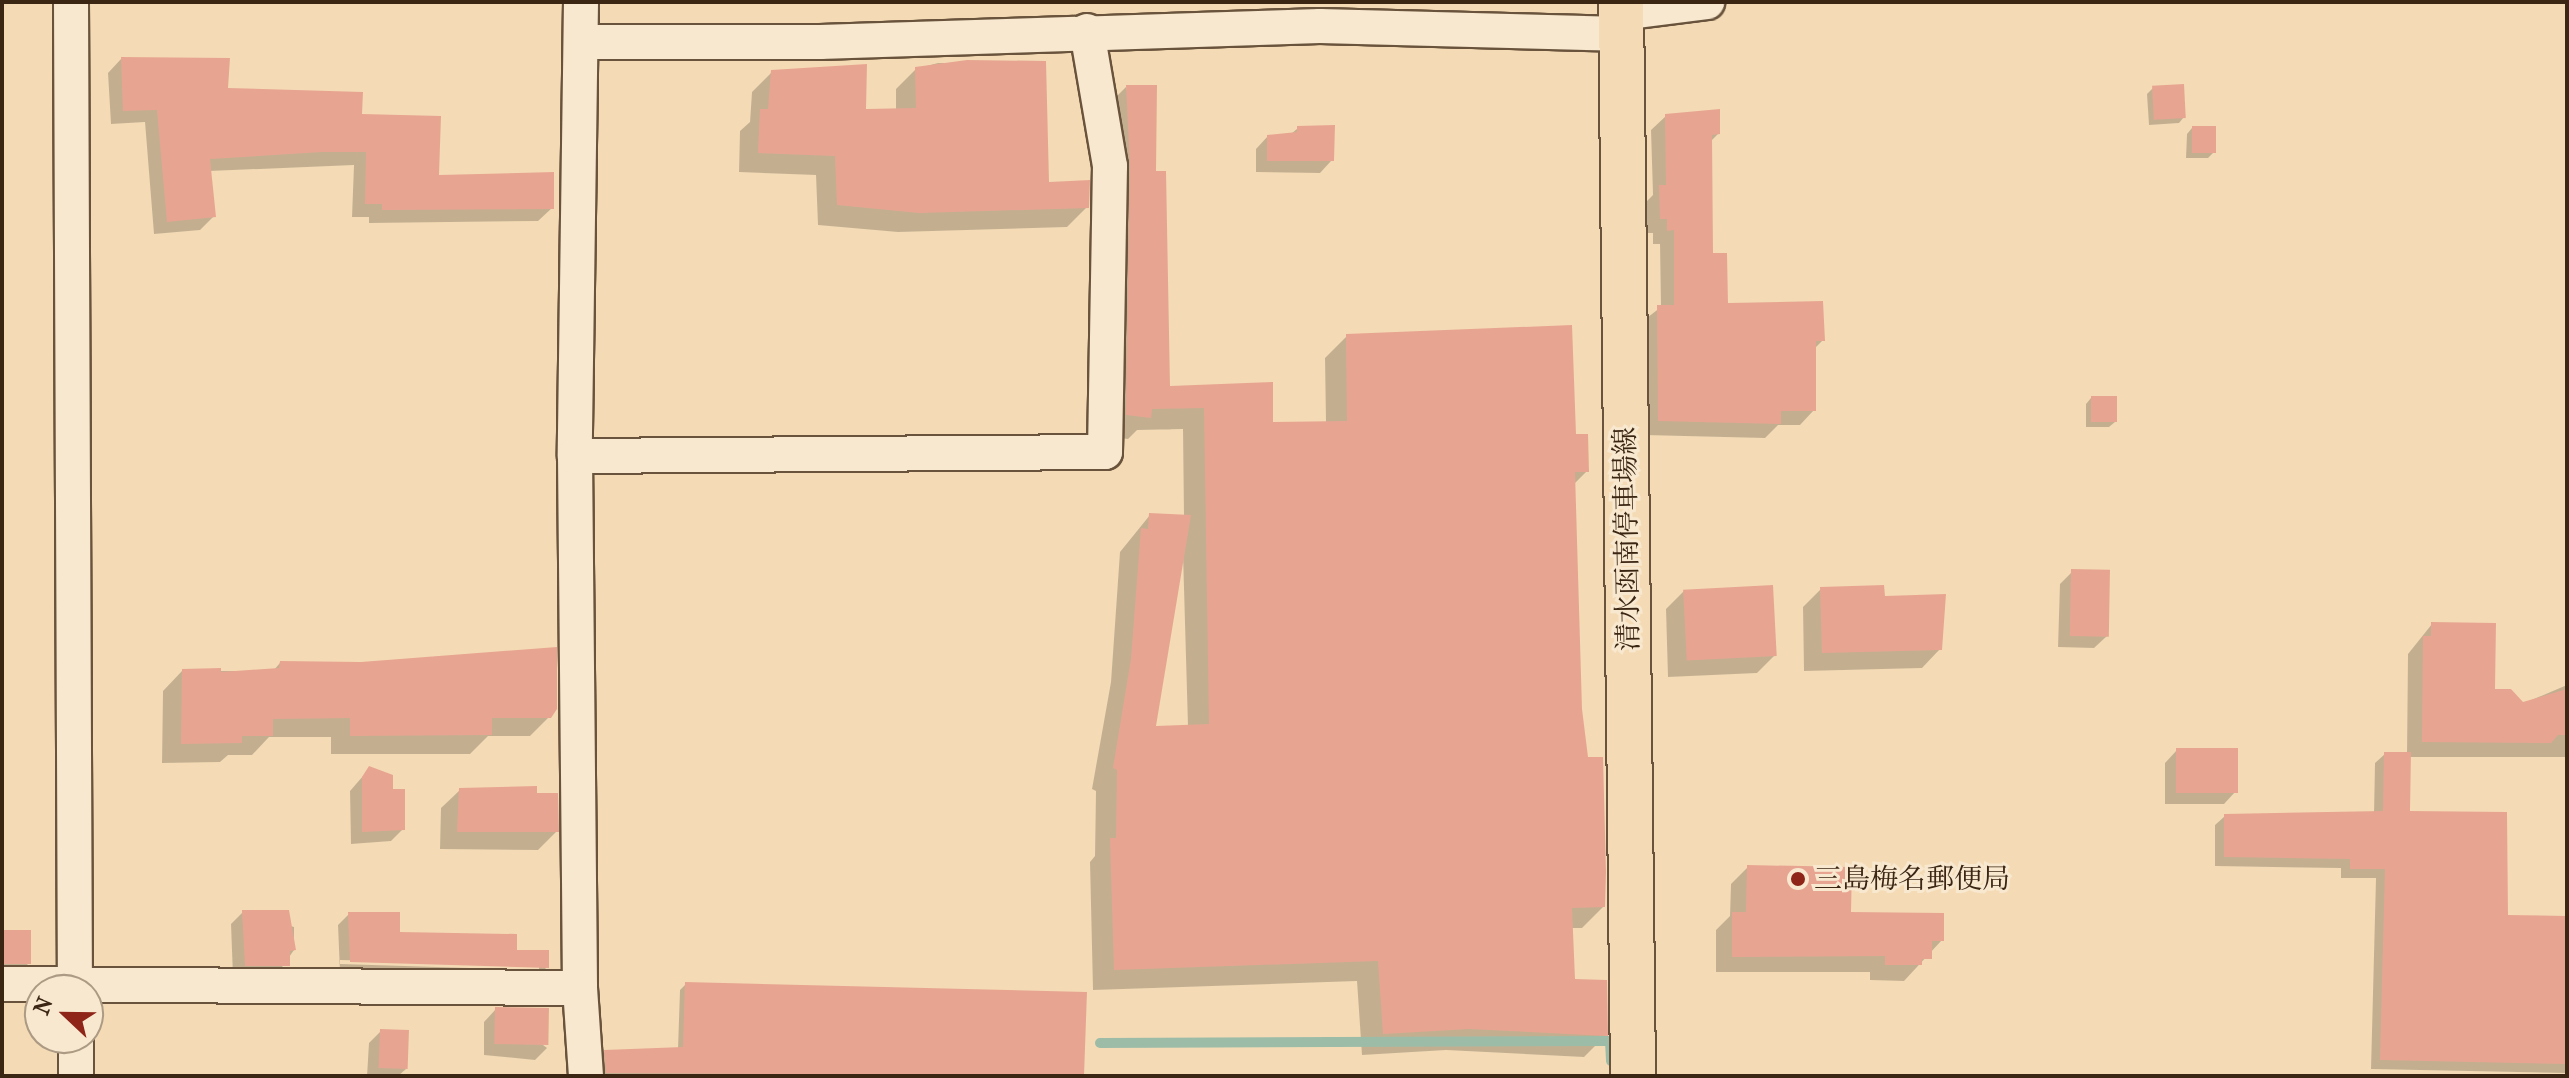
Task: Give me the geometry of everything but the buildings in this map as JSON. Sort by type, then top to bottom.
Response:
[{"type":"main road","name":"清水函南停車場線","points":[[1621,16],[1633,1076]]},
{"type":"street","points":[[71,2],[75,974]]},
{"type":"street","points":[[581,2],[575,456],[580,988],[586,1076]]},
{"type":"street","points":[[581,42],[820,42],[1621,16],[1707,2]]},
{"type":"street","points":[[575,456],[1105,452],[1110,166],[1087,31]]},
{"type":"street","points":[[2,984],[24,985]]},
{"type":"street","points":[[104,987],[580,988]]},
{"type":"street","points":[[76,1054],[76,1076]]},
{"type":"waterway","points":[[1100,1043],[1610,1041],[1611,1061]]},
{"type":"place","name":"三島梅名郵便局","points":[[1798,879]]}]
